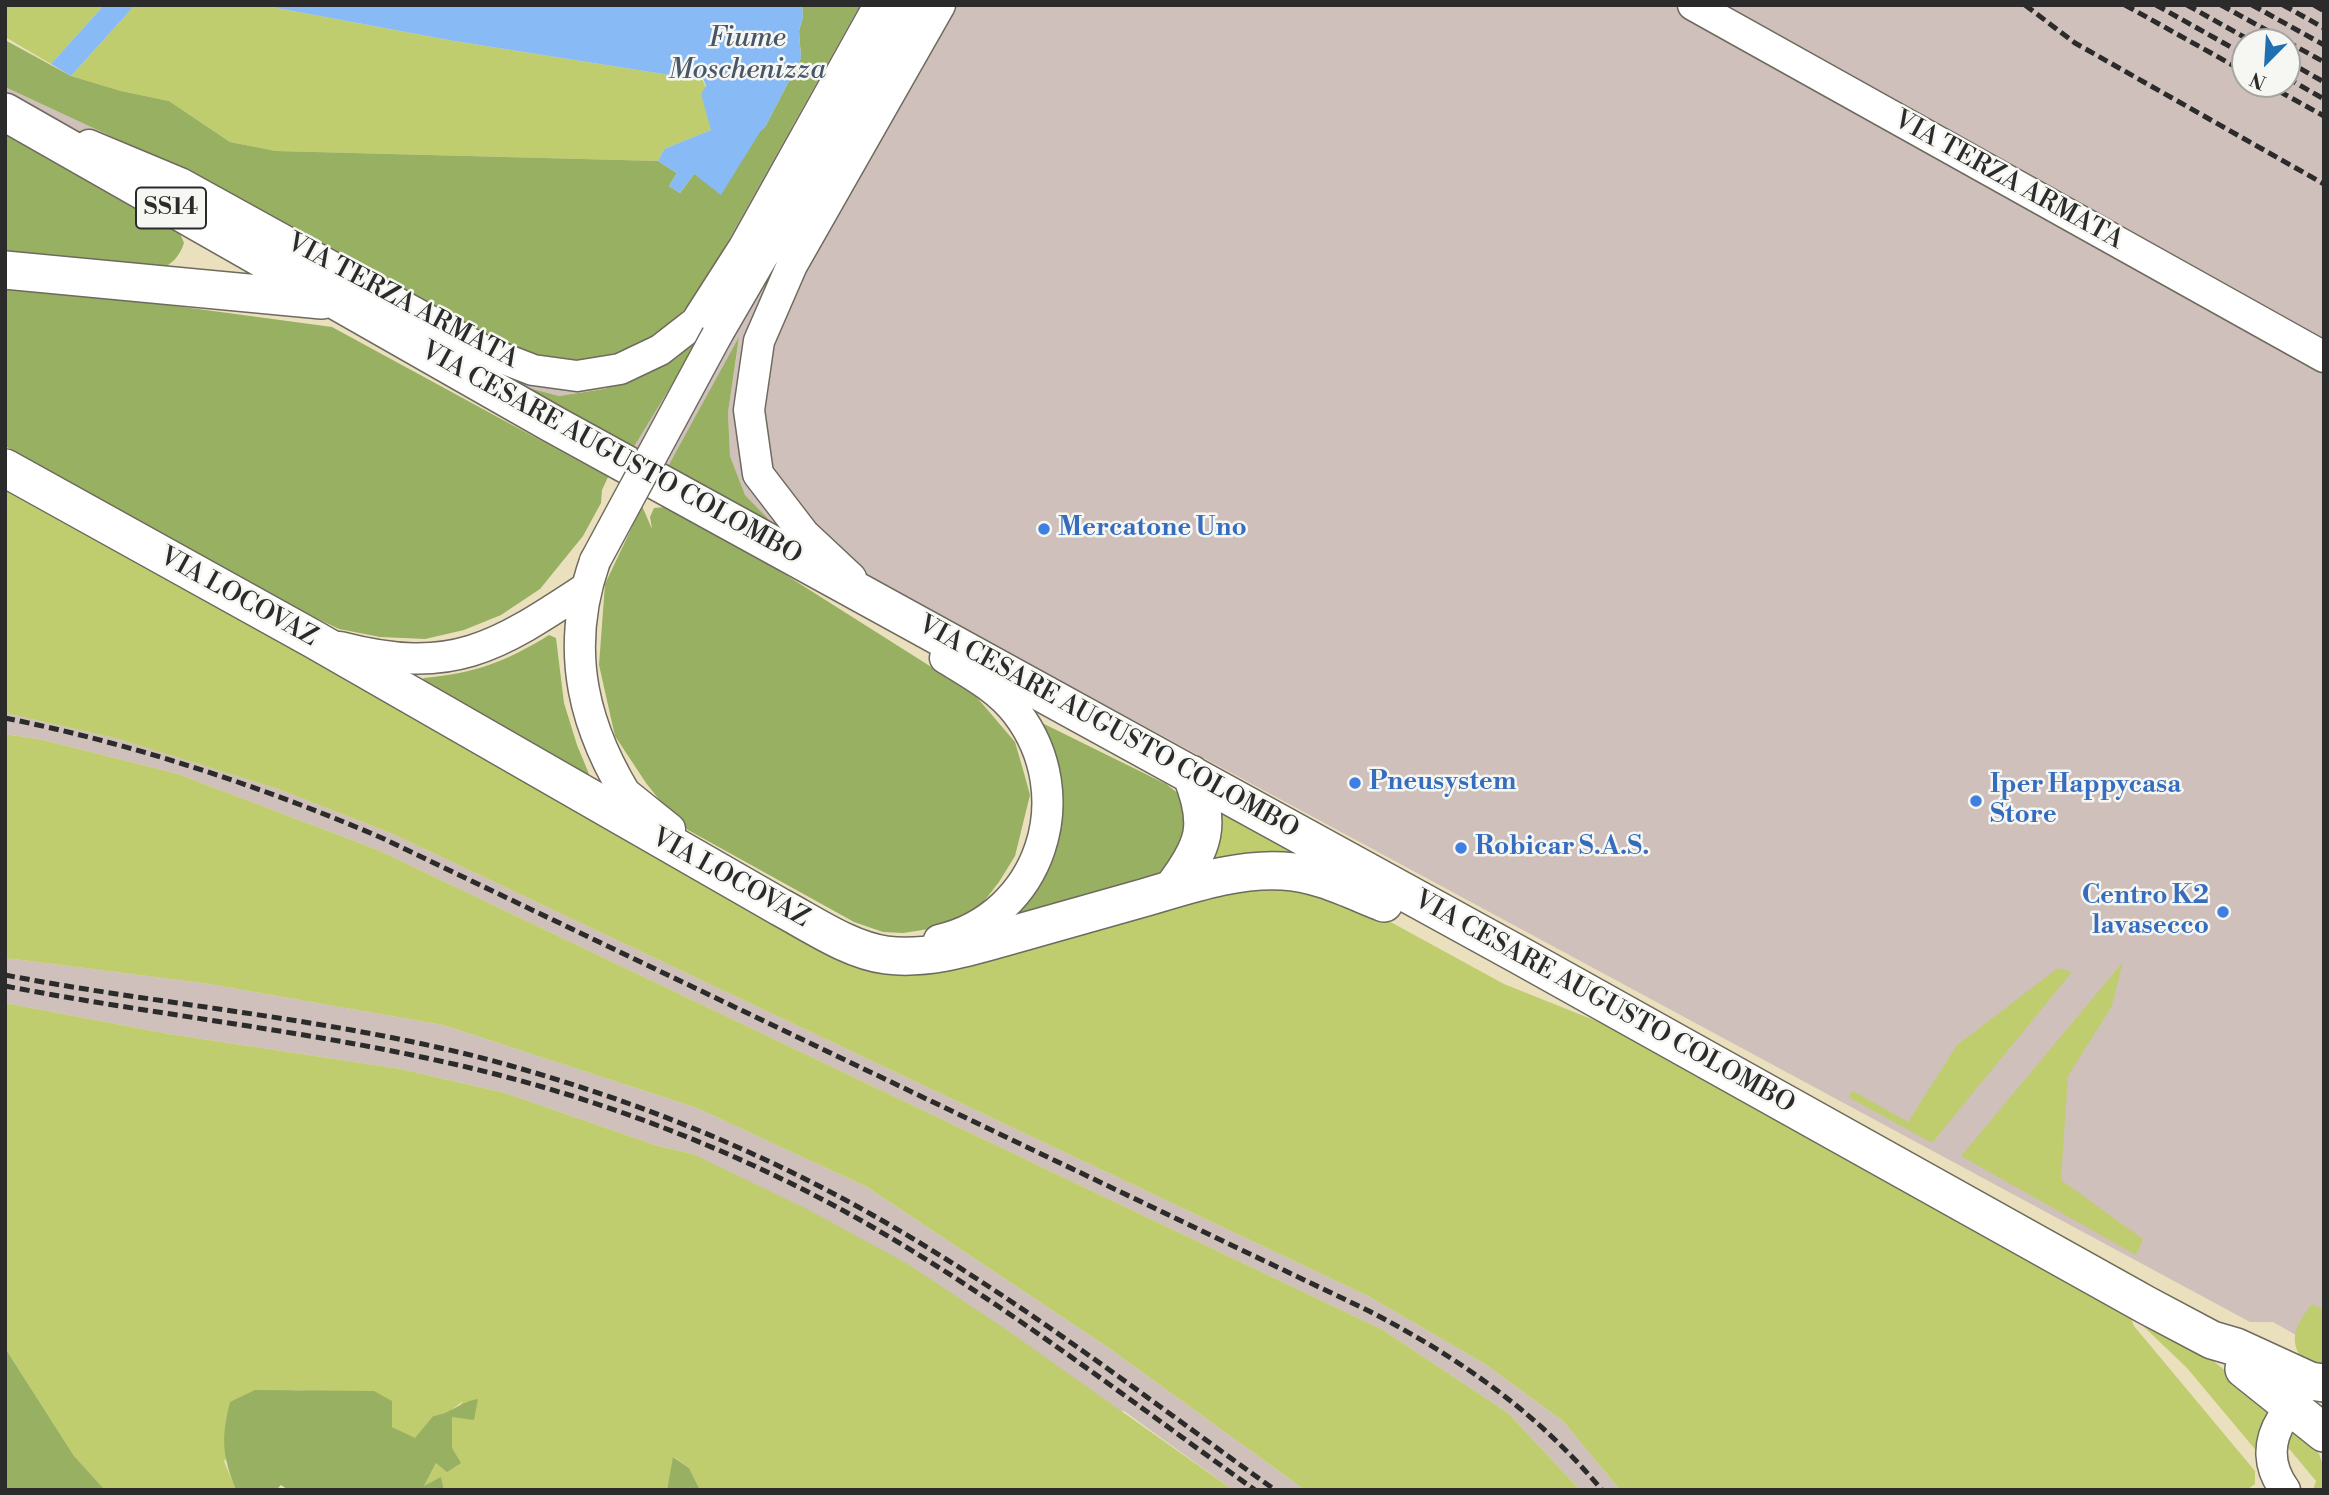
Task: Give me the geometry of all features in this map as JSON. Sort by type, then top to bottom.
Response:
[{"type":"main road","name":"VIA CESARE AUGUSTO COLOMBO","points":[[6,113],[337,302],[2212,1340],[2236,1347],[2310,1381],[2324,1383]]},
{"type":"main road","points":[[5,270],[337,302]]},
{"type":"main road","name":"VIA LOCOVAZ","points":[[5,468],[315,640],[653,836],[850,944],[883,955],[916,957],[973,946],[1172,889],[1222,877],[1283,871],[1316,876],[1519,955]]},
{"type":"main road","points":[[1172,889],[1191,865],[1201,842],[1204,825],[1201,799],[1191,774]]},
{"type":"main road","name":"VIA CESARE AUGUSTO COLOMBO","points":[[2212,1340],[2228,1357],[2312,1423]]},
{"type":"street","name":"VIA TERZA ARMATA","points":[[6,113],[180,183],[484,351],[533,370],[577,376],[620,369],[660,350],[696,322],[744,247],[879,5]]},
{"type":"street","points":[[653,836],[624,792],[592,727],[583,694],[580,656],[591,574],[717,335],[909,5]]},
{"type":"street","points":[[869,596],[804,534],[758,474],[749,410],[759,341],[792,265],[940,5]]},
{"type":"street","name":"VIA TERZA ARMATA","points":[[1693,5],[2324,357]]},
{"type":"street","points":[[315,640],[369,654],[410,660],[448,658],[483,648],[515,634],[591,574]]},
{"type":"street","name":"VIA LOCOVAZ","points":[[624,792],[674,832],[839,924],[870,938],[897,943],[928,943],[947,938],[967,931],[994,913],[1020,888],[1036,859],[1045,834],[1050,806],[1045,769],[1018,714],[996,691],[890,624],[829,574]]},
{"type":"street","points":[[2272,1484],[2271,1453],[2275,1430],[2282,1419],[2312,1423]]},
{"type":"shaded area","points":[[860,5],[2324,5],[2324,1351],[2273,1322],[2250,1322],[777,528],[745,495],[730,456],[728,413],[739,339],[666,470],[632,450],[700,336],[678,357],[643,375],[604,389],[559,396],[518,385],[5,95],[5,87],[175,166],[464,324],[792,128]]},
{"type":"shaded area","points":[[5,713],[115,738],[278,789],[393,834],[1368,1296],[1485,1364],[1563,1421],[1620,1490],[1580,1490],[1508,1413],[1383,1330],[378,850],[178,774],[43,740],[5,734]]},
{"type":"shaded area","points":[[5,958],[203,983],[443,1025],[697,1108],[867,1187],[1106,1346],[1305,1490],[1233,1490],[1124,1411],[1119,1411],[693,1154],[658,1146],[505,1093],[401,1069],[169,1034],[5,1003]]},
{"type":"green space","points":[[5,5],[104,5],[51,64],[5,37]]},
{"type":"green space","points":[[135,5],[261,5],[454,41],[682,77],[699,75],[706,92],[711,130],[664,149],[658,161],[276,151],[230,142],[169,101],[121,91],[71,76]]},
{"type":"green space","points":[[802,5],[860,5],[699,293],[665,331],[626,351],[580,360],[532,356],[464,324],[175,166],[5,87],[5,40],[71,76],[121,91],[169,101],[230,142],[276,151],[658,161],[677,173],[669,186],[680,193],[694,174],[765,127],[801,58],[799,31],[803,17]]},
{"type":"green space","points":[[5,130],[180,233],[184,243],[178,256],[160,270],[5,257]]},
{"type":"green space","points":[[5,283],[332,327],[608,477],[602,490],[601,503],[583,536],[540,589],[501,615],[464,630],[425,639],[380,637],[339,629],[285,603],[5,446]]},
{"type":"green space","points":[[703,333],[632,450],[518,385],[559,396],[604,389],[643,375],[678,357]]},
{"type":"green space","points":[[739,337],[728,413],[730,456],[745,495],[777,528],[666,470]]},
{"type":"green space","points":[[5,487],[865,964],[1253,889],[1325,890],[1376,914],[1504,984],[1619,1030],[2133,1315],[2134,1326],[2255,1471],[2255,1484],[2247,1490],[1620,1490],[1563,1421],[1485,1364],[1368,1296],[393,834],[278,789],[115,738],[5,713]]},
{"type":"green space","points":[[642,506],[652,529],[650,517],[654,508],[677,506],[974,694],[1015,742],[1030,795],[1015,856],[982,904],[961,919],[929,929],[903,933],[883,932],[854,922],[688,830],[665,807],[615,736],[599,665],[605,584]]},
{"type":"green space","points":[[549,635],[556,638],[564,703],[589,774],[584,781],[418,683],[424,678],[490,665]]},
{"type":"green space","points":[[1036,720],[1166,784],[1188,801],[1186,838],[1167,866],[1149,881],[1023,920],[1015,907],[1038,877]]},
{"type":"green space","points":[[5,734],[43,740],[178,774],[378,850],[1383,1330],[1508,1413],[1580,1490],[1305,1490],[1106,1346],[867,1187],[697,1108],[443,1025],[203,983],[5,958]]},
{"type":"green space","points":[[1222,808],[1289,849],[1287,854],[1221,865],[1207,857],[1215,810]]},
{"type":"green space","points":[[2123,962],[2112,1006],[2068,1076],[2061,1180],[2143,1239],[2136,1255],[1961,1156]]},
{"type":"green space","points":[[2058,968],[2072,972],[1932,1143],[1848,1097],[1853,1091],[1908,1122],[1957,1045]]},
{"type":"green space","points":[[5,1003],[169,1034],[401,1069],[505,1093],[658,1146],[693,1154],[807,1209],[906,1263],[1004,1328],[1233,1490],[700,1490],[689,1468],[674,1457],[667,1490],[444,1490],[441,1478],[423,1488],[436,1463],[452,1448],[452,1416],[463,1401],[445,1415],[433,1416],[415,1439],[325,1392],[294,1390],[224,1461],[236,1490],[105,1490],[74,1456],[5,1348]]},
{"type":"green space","points":[[1774,1075],[2150,1284],[2149,1286],[1773,1077]]},
{"type":"green space","points":[[2312,1304],[2324,1310],[2324,1369],[2303,1360],[2296,1345],[2298,1325]]},
{"type":"green space","points":[[2146,1321],[2212,1360],[2273,1409],[2264,1460],[2187,1368],[2143,1326]]},
{"type":"green space","points":[[5,1348],[74,1456],[105,1490],[5,1490]]},
{"type":"green space","points":[[255,1390],[374,1391],[392,1401],[392,1427],[415,1438],[433,1416],[478,1399],[474,1420],[452,1417],[452,1448],[461,1463],[447,1472],[436,1463],[424,1486],[441,1477],[444,1490],[288,1490],[281,1485],[276,1490],[236,1490],[224,1446],[227,1415],[230,1402]]},
{"type":"green space","points":[[2289,1426],[2318,1452],[2323,1466],[2324,1490],[2313,1490],[2316,1481],[2286,1445]]},
{"type":"green space","points":[[673,1457],[689,1468],[700,1490],[667,1490]]},
{"type":"water","points":[[104,5],[135,5],[71,76],[51,64]]},
{"type":"water","name":"Fiume Moschenizza","points":[[261,5],[802,5],[803,17],[799,31],[801,58],[765,127],[721,195],[694,174],[680,193],[669,186],[677,173],[658,161],[664,149],[711,130],[701,94],[706,86],[699,75],[682,77],[454,41]]},
{"type":"railway","points":[[2025,5],[2075,43],[2324,184]]},
{"type":"railway","points":[[2125,5],[2231,64]]},
{"type":"railway","points":[[2156,5],[2231,47]]},
{"type":"railway","points":[[2187,5],[2231,30]]},
{"type":"railway","points":[[2221,5],[2324,62]]},
{"type":"railway","points":[[2252,5],[2324,45]]},
{"type":"railway","points":[[2283,5],[2324,28]]},
{"type":"railway","points":[[2314,5],[2324,11]]},
{"type":"railway","points":[[2301,69],[2324,82]]},
{"type":"railway","points":[[2301,86],[2324,99]]},
{"type":"railway","points":[[2291,98],[2324,116]]},
{"type":"railway","points":[[5,718],[101,740],[196,768],[290,801],[382,838],[1369,1311],[1434,1347],[1495,1388],[1551,1436],[1602,1490]]},
{"type":"railway","points":[[5,975],[321,1025],[446,1049],[556,1079],[697,1130],[788,1170],[928,1248],[1079,1348],[1275,1490]]},
{"type":"railway","points":[[5,986],[345,1042],[479,1070],[588,1101],[712,1147],[831,1204],[919,1255],[1065,1353],[1255,1490]]},
{"type":"place","name":"Mercatone Uno","points":[[1044,529]]},
{"type":"place","name":"Pneusystem","points":[[1355,783]]},
{"type":"place","name":"Iper Happycasa Store","points":[[1976,801]]},
{"type":"place","name":"Robicar S.A.S.","points":[[1461,848]]},
{"type":"place","name":"Centro K2 lavasecco","points":[[2223,912]]}]
